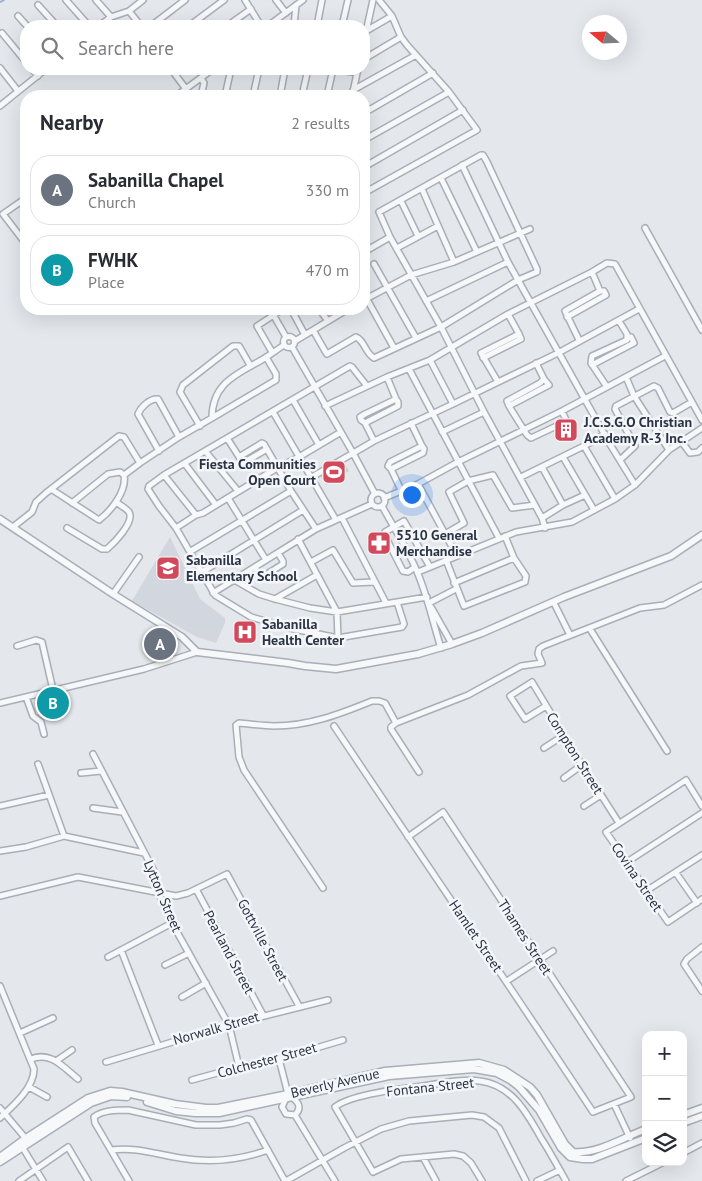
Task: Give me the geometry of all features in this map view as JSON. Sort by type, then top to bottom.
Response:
[{"type":"street","points":[[66,0],[84,20]]},
{"type":"street","points":[[106,0],[98,2],[111,17]]},
{"type":"street","points":[[107,20],[129,11],[143,0]]},
{"type":"street","points":[[159,20],[185,0]]},
{"type":"street","points":[[197,20],[224,0]]},
{"type":"street","points":[[245,0],[258,20]]},
{"type":"street","points":[[276,0],[286,13]]},
{"type":"street","points":[[276,20],[303,0]]},
{"type":"street","points":[[318,20],[322,0]]},
{"type":"street","points":[[343,20],[348,0]]},
{"type":"street","points":[[368,20],[373,0]]},
{"type":"street","points":[[370,189],[477,130],[449,92],[401,37],[392,16],[379,0]]},
{"type":"street","points":[[38,5],[52,20]]},
{"type":"street","points":[[295,20],[296,5]]},
{"type":"street","points":[[235,20],[251,9]]},
{"type":"street","points":[[129,11],[136,20]]},
{"type":"street","points":[[18,16],[22,20]]},
{"type":"street","points":[[370,29],[392,16]]},
{"type":"street","points":[[2,33],[20,55]]},
{"type":"street","points":[[370,55],[401,37]]},
{"type":"street","points":[[357,90],[416,56]]},
{"type":"street","points":[[0,70],[18,91]]},
{"type":"street","points":[[370,110],[433,73]]},
{"type":"street","points":[[176,75],[186,89],[205,75]]},
{"type":"street","points":[[226,90],[230,75]]},
{"type":"street","points":[[254,90],[258,75]]},
{"type":"street","points":[[281,90],[285,75]]},
{"type":"street","points":[[303,90],[307,75]]},
{"type":"street","points":[[329,90],[332,75]]},
{"type":"street","points":[[353,90],[356,75]]},
{"type":"street","points":[[0,106],[38,76]]},
{"type":"street","points":[[201,78],[204,84],[202,90]]},
{"type":"street","points":[[370,137],[449,92]]},
{"type":"street","points":[[370,164],[463,110]]},
{"type":"street","points":[[313,330],[324,351],[328,354],[356,337],[361,340],[374,358],[441,327],[518,280],[538,272],[483,155],[379,212],[390,237],[441,327],[484,412],[521,477],[542,518],[545,528]]},
{"type":"street","points":[[462,165],[508,262],[635,485]]},
{"type":"street","points":[[441,178],[477,252]]},
{"type":"street","points":[[422,189],[454,262]]},
{"type":"street","points":[[401,201],[418,236]]},
{"type":"street","points":[[20,202],[3,214],[20,236]]},
{"type":"street","points":[[397,248],[438,226]]},
{"type":"street","points":[[644,228],[702,330]]},
{"type":"street","points":[[370,294],[411,275],[454,262],[530,229]]},
{"type":"street","points":[[370,249],[390,237]]},
{"type":"street","points":[[426,301],[508,262]]},
{"type":"street","points":[[325,406],[387,377],[430,360],[508,314],[607,263],[615,264],[702,420]]},
{"type":"street","points":[[374,264],[416,338]]},
{"type":"street","points":[[579,340],[565,311],[600,291],[592,272]]},
{"type":"street","points":[[370,307],[394,348]]},
{"type":"street","points":[[312,477],[374,441],[475,394],[639,309]]},
{"type":"street","points":[[498,382],[481,353],[521,339],[508,314]]},
{"type":"street","points":[[272,352],[255,328],[274,315],[286,337],[284,345]]},
{"type":"street","points":[[294,315],[305,335]]},
{"type":"street","points":[[323,315],[328,322]]},
{"type":"street","points":[[338,315],[294,341],[292,347],[375,494]]},
{"type":"street","points":[[607,386],[592,365],[591,359],[592,356],[627,340],[628,337],[619,321]]},
{"type":"street","points":[[286,337],[292,337],[294,341]]},
{"type":"street","points":[[212,418],[212,405],[220,389],[233,376],[284,345]]},
{"type":"street","points":[[284,345],[292,347]]},
{"type":"street","points":[[200,426],[180,392],[183,385],[233,346],[239,346],[250,366]]},
{"type":"street","points":[[384,498],[418,484],[665,356]]},
{"type":"street","points":[[124,475],[179,437],[276,380],[276,374],[266,357]]},
{"type":"street","points":[[430,360],[453,404]]},
{"type":"street","points":[[536,363],[544,379],[507,402],[509,406],[531,438],[565,422],[562,411]]},
{"type":"street","points":[[367,386],[350,366],[164,475],[149,486],[148,491],[191,551],[213,593],[251,616],[294,629],[338,638],[402,627],[404,624],[397,602]]},
{"type":"street","points":[[409,369],[431,414],[468,481],[526,576],[525,582],[464,606],[446,560]]},
{"type":"street","points":[[374,441],[365,423],[361,420],[361,416],[396,399],[387,377]]},
{"type":"street","points":[[626,377],[634,396],[669,450]]},
{"type":"street","points":[[620,460],[635,446],[615,407],[654,386],[658,388],[672,413],[692,402]]},
{"type":"street","points":[[160,451],[138,414],[151,400],[158,399],[179,437]]},
{"type":"street","points":[[293,400],[319,445]]},
{"type":"street","points":[[273,412],[336,520]]},
{"type":"street","points":[[442,432],[484,412]]},
{"type":"street","points":[[401,490],[391,469],[424,451],[411,424]]},
{"type":"street","points":[[430,567],[407,523],[402,522],[385,532],[384,534],[403,571],[408,572],[430,567],[516,532],[572,522],[614,500],[635,485],[669,450],[702,428]]},
{"type":"street","points":[[176,528],[341,432]]},
{"type":"street","points":[[521,477],[605,434]]},
{"type":"street","points":[[13,527],[32,512],[36,502],[51,488],[119,436],[124,437],[140,463]]},
{"type":"street","points":[[227,438],[244,463],[266,449]]},
{"type":"street","points":[[681,441],[690,453],[698,452],[702,448]]},
{"type":"street","points":[[239,457],[262,443],[316,529]]},
{"type":"street","points":[[584,446],[614,500]]},
{"type":"street","points":[[206,452],[238,491]]},
{"type":"street","points":[[563,456],[594,510]]},
{"type":"street","points":[[185,464],[216,504]]},
{"type":"street","points":[[542,467],[563,505]]},
{"type":"street","points":[[72,503],[108,474],[120,472],[124,475]]},
{"type":"street","points":[[51,488],[99,520],[116,502],[124,484],[124,475]]},
{"type":"street","points":[[164,475],[196,515]]},
{"type":"street","points":[[445,534],[464,523],[449,492],[468,481],[493,475],[512,508],[535,505]]},
{"type":"street","points":[[418,484],[457,556]]},
{"type":"street","points":[[191,551],[291,491]]},
{"type":"street","points":[[375,494],[382,494],[385,502],[382,506]]},
{"type":"street","points":[[372,504],[372,497],[375,494]]},
{"type":"street","points":[[542,518],[563,505],[585,495]]},
{"type":"street","points":[[228,498],[266,560]]},
{"type":"street","points":[[67,528],[102,549],[107,549],[128,524],[130,518],[127,511],[116,502]]},
{"type":"street","points":[[372,504],[377,507],[382,506]]},
{"type":"street","points":[[213,593],[298,539],[372,504]]},
{"type":"street","points":[[382,506],[416,570],[430,604],[452,644]]},
{"type":"street","points":[[202,572],[303,510]]},
{"type":"street","points":[[342,518],[386,603]]},
{"type":"street","points":[[0,519],[113,594],[182,636],[197,652]]},
{"type":"street","points":[[0,703],[144,669],[197,652],[336,669],[418,654],[452,644],[554,603],[564,597],[671,556],[702,535]]},
{"type":"street","points":[[298,539],[337,612],[338,638]]},
{"type":"street","points":[[311,562],[328,551],[333,550],[353,583],[374,582]]},
{"type":"street","points":[[255,567],[260,575],[264,576],[283,564],[283,560],[278,553]]},
{"type":"street","points":[[113,594],[139,557]]},
{"type":"street","points":[[430,604],[455,586],[514,558]]},
{"type":"street","points":[[275,600],[317,575]]},
{"type":"street","points":[[233,579],[259,594],[275,600],[337,612],[427,597]]},
{"type":"street","points":[[419,772],[390,729],[396,722],[468,695],[521,666],[542,663],[538,654],[539,649],[570,635],[590,629],[640,608],[664,605],[702,585]]},
{"type":"street","points":[[554,603],[570,635]]},
{"type":"street","points":[[430,604],[432,619],[441,648]]},
{"type":"street","points":[[590,629],[667,751]]},
{"type":"street","points":[[17,646],[36,640],[42,642],[53,690]]},
{"type":"street","name":"Compton Street","points":[[546,706],[526,719],[510,696],[532,682],[619,823]]},
{"type":"street","points":[[26,697],[32,716],[42,722],[44,734]]},
{"type":"street","points":[[323,888],[244,770],[239,757],[236,725],[239,723],[276,726],[300,724],[321,720],[379,701],[385,703],[396,722]]},
{"type":"street","name":"Hamlet Street","points":[[334,726],[507,981],[593,1112],[631,1097]]},
{"type":"street","points":[[544,748],[564,735]]},
{"type":"street","name":"Lytton Street","points":[[93,754],[156,877],[159,894],[172,923],[229,1025],[239,1068]]},
{"type":"street","points":[[38,764],[64,836]]},
{"type":"street","points":[[564,778],[582,765]]},
{"type":"street","points":[[81,773],[101,772]]},
{"type":"street","points":[[619,823],[686,780],[702,806]]},
{"type":"street","points":[[0,806],[49,795]]},
{"type":"street","points":[[584,806],[601,795]]},
{"type":"street","points":[[93,808],[122,812]]},
{"type":"street","name":"Thames Street","points":[[408,837],[443,812],[631,1097]]},
{"type":"street","points":[[627,862],[702,813]]},
{"type":"street","name":"Covina Street","points":[[619,823],[606,832],[668,922],[700,901]]},
{"type":"street","points":[[0,851],[26,847],[64,836],[144,852]]},
{"type":"street","points":[[646,891],[702,855]]},
{"type":"street","points":[[676,873],[700,901]]},
{"type":"street","name":"Gottville Street","points":[[196,889],[227,874],[299,1006]]},
{"type":"street","points":[[0,896],[78,877],[176,896],[182,896],[196,889]]},
{"type":"street","name":"Pearland Street","points":[[196,889],[263,1015]]},
{"type":"street","points":[[108,957],[172,923]]},
{"type":"street","points":[[702,947],[687,959],[684,964],[702,991]]},
{"type":"street","points":[[121,950],[158,1045]]},
{"type":"street","points":[[507,981],[553,950]]},
{"type":"street","points":[[165,965],[189,953]]},
{"type":"street","points":[[182,997],[206,983]]},
{"type":"street","points":[[0,986],[31,1059],[34,1074],[29,1087],[0,1118]]},
{"type":"street","name":"Norwalk Street","points":[[106,1062],[263,1015],[328,1000]]},
{"type":"street","points":[[20,1033],[53,1018]]},
{"type":"street","name":"Colchester Street","points":[[192,1080],[279,1059],[343,1040]]},
{"type":"street","points":[[56,1062],[72,1050]]},
{"type":"street","points":[[31,1059],[44,1056],[56,1062],[78,1079]]},
{"type":"street","points":[[279,1059],[288,1097],[299,1105],[298,1112],[294,1115]]},
{"type":"street","name":"Beverly Avenue","points":[[288,1097],[385,1071],[479,1063],[504,1070],[530,1088],[537,1095],[565,1144],[573,1152],[587,1153],[642,1131]]},
{"type":"street","name":"Beverly Avenue","points":[[0,1162],[27,1140],[91,1103],[112,1096],[122,1096],[176,1111],[218,1113],[389,1076],[462,1070],[497,1073],[510,1080],[528,1096],[539,1110],[561,1148],[570,1157],[592,1159],[642,1139]]},
{"type":"street","name":"Fontana Street","points":[[423,1157],[402,1159],[373,1172],[335,1109],[337,1105],[387,1091],[480,1081],[505,1090],[524,1109],[560,1170]]},
{"type":"street","points":[[29,1087],[47,1097]]},
{"type":"street","points":[[288,1097],[282,1107],[286,1114],[294,1115]]},
{"type":"street","points":[[614,1104],[632,1143]]},
{"type":"street","points":[[0,1108],[27,1140]]},
{"type":"street","points":[[687,1114],[702,1108]]},
{"type":"street","points":[[129,1181],[95,1123],[94,1118],[98,1114],[128,1110],[196,1125],[251,1120],[286,1181],[354,1142],[381,1129],[409,1122],[472,1115],[484,1117],[499,1128],[526,1181]]},
{"type":"street","points":[[294,1115],[335,1181]]},
{"type":"street","points":[[687,1122],[702,1116]]},
{"type":"street","points":[[687,1151],[702,1143]]},
{"type":"street","points":[[21,1145],[43,1181]]},
{"type":"street","name":"Beverly Avenue","points":[[0,1157],[21,1145]]},
{"type":"street","points":[[19,1181],[68,1147],[88,1181]]},
{"type":"street","points":[[111,1150],[138,1149],[180,1158],[212,1160],[245,1157],[268,1150]]},
{"type":"street","points":[[436,1181],[423,1157],[445,1154],[462,1156],[471,1163],[482,1181]]},
{"type":"street","points":[[626,1181],[656,1166]]},
{"type":"street","points":[[537,1181],[560,1170],[566,1181]]},
{"type":"shaded area","name":"Sabanilla Elementary School","points":[[170,537],[200,599],[225,618],[225,623],[216,643],[197,637],[132,601]]},
{"type":"green space","name":"Fiesta Communities Open Court","points":[[342,459],[349,471],[326,485],[319,473]]},
{"type":"waterway","points":[[0,2],[4,0]]},
{"type":"place","name":"J.C.S.G.O Christian Academy R-3 Inc.","points":[[566,430]]},
{"type":"place","name":"Fiesta Communities Open Court","points":[[334,472]]},
{"type":"place","name":"5510 General Merchandise","points":[[379,543]]},
{"type":"place","name":"Sabanilla Elementary School","points":[[168,568]]},
{"type":"place","name":"Sabanilla Health Center","points":[[245,632]]},
{"type":"place","name":"Sabanilla Chapel","points":[[160,644]]},
{"type":"place","name":"FWHK","points":[[53,703]]}]
